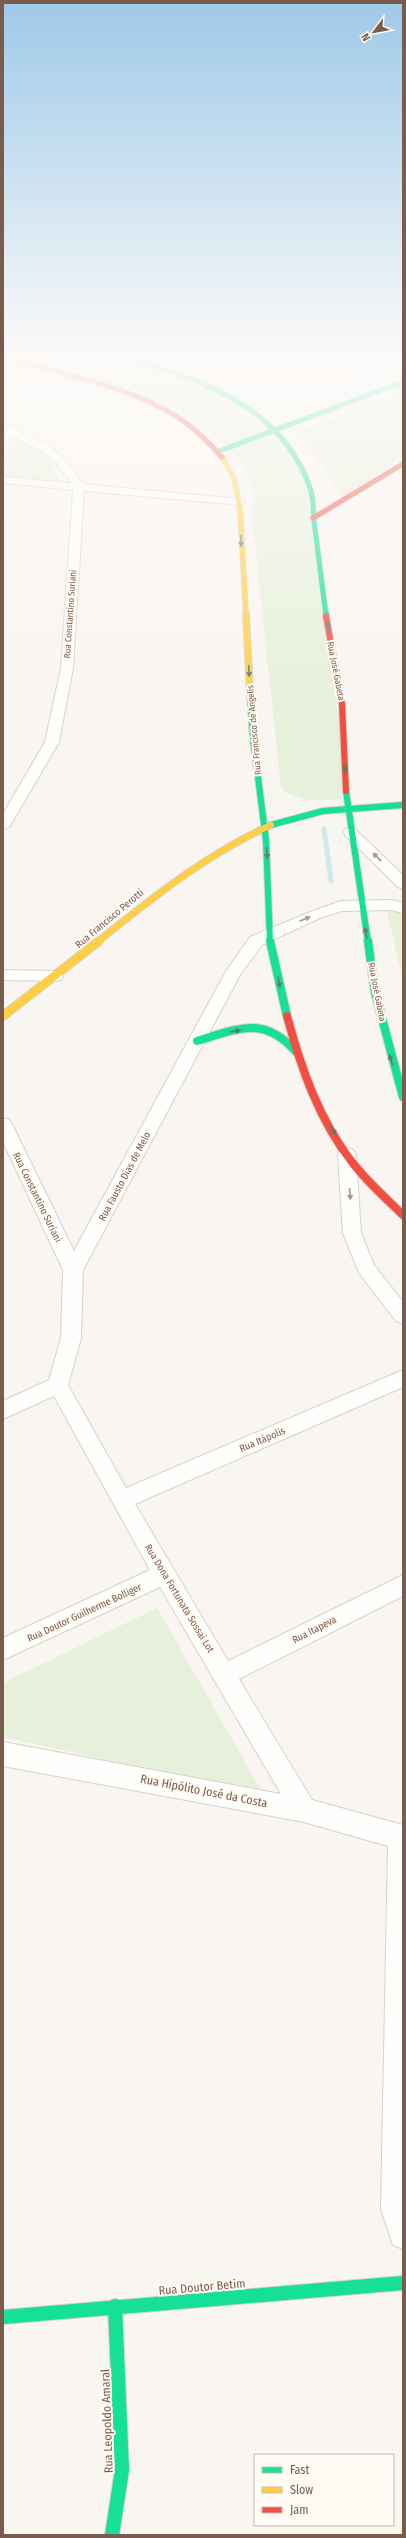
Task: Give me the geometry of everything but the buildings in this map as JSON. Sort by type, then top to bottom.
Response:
[{"type":"main road","name":"Rua Francisco de Angelis","points":[[231,473],[238,486],[241,569],[254,739],[266,828],[269,934],[284,1006],[299,1056],[325,1116],[347,1155],[403,1214]]},
{"type":"main road","name":"Rua José Gabeta","points":[[304,473],[310,488],[328,631],[342,704],[347,809],[361,906],[375,992],[390,1055],[403,1097]]},
{"type":"main road","points":[[313,518],[387,473]]},
{"type":"main road","name":"Rua Francisco Perotti","points":[[3,1016],[55,976],[144,901],[202,862],[233,844],[266,828],[302,815],[347,809],[403,805]]},
{"type":"main road","points":[[197,1041],[230,1031],[259,1029],[276,1032],[286,1040],[299,1056]]},
{"type":"main road","name":"Rua Doutor Betim","points":[[3,2317],[115,2306],[403,2283]]},
{"type":"main road","name":"Rua Leopoldo Amaral","points":[[112,2535],[122,2470],[115,2306]]},
{"type":"street","points":[[70,473],[79,487]]},
{"type":"street","points":[[3,480],[239,502]]},
{"type":"street","name":"Rua Constantino Suriani","points":[[4,822],[28,788],[52,742],[67,668],[79,487]]},
{"type":"street","points":[[350,832],[403,884]]},
{"type":"street","name":"Rua Fausto Dias de Melo","points":[[58,1385],[71,1338],[73,1270],[233,972],[256,941],[269,934],[341,906],[392,905],[403,908]]},
{"type":"street","points":[[3,975],[55,976]]},
{"type":"street","name":"Rua Constantino Suriani","points":[[3,1124],[73,1270]]},
{"type":"street","points":[[347,1155],[352,1233],[366,1268],[403,1316]]},
{"type":"street","name":"Rua Itápolis","points":[[121,1500],[403,1378]]},
{"type":"street","points":[[3,1410],[58,1385]]},
{"type":"street","name":"Rua Dona Fortunata Sossai Lot","points":[[58,1385],[121,1500],[304,1810]]},
{"type":"street","name":"Rua Doutor Guilherme Bolliger","points":[[3,1650],[165,1574]]},
{"type":"street","name":"Rua Itapeva","points":[[225,1674],[403,1585]]},
{"type":"street","name":"Rua Hipólito José da Costa","points":[[3,1754],[304,1810],[402,1838]]},
{"type":"street","points":[[402,1838],[395,2209],[403,2235]]},
{"type":"green space","points":[[3,473],[55,473],[58,481],[3,476]]},
{"type":"green space","points":[[247,473],[304,473],[349,792],[342,799],[303,799],[288,793],[281,788],[252,515],[253,491]]},
{"type":"green space","points":[[327,473],[380,473],[343,496]]},
{"type":"green space","points":[[387,912],[403,912],[403,980]]},
{"type":"green space","points":[[157,1608],[264,1795],[3,1737],[3,1683]]},
{"type":"waterway","points":[[324,829],[331,881]]},
{"type":"traffic: fast","points":[[304,473],[310,487],[313,501],[314,521],[326,616]]},
{"type":"traffic: fast","points":[[250,692],[253,738],[266,840],[269,936],[287,1016]]},
{"type":"traffic: fast","points":[[346,791],[375,992],[403,1097]]},
{"type":"traffic: fast","points":[[271,825],[323,811],[403,805]]},
{"type":"traffic: fast","points":[[197,1041],[226,1032],[247,1028],[268,1029],[277,1033],[297,1053]]},
{"type":"traffic: fast","points":[[3,2317],[403,2283]]},
{"type":"traffic: fast","points":[[112,2535],[122,2470],[115,2306]]},
{"type":"traffic: slow","points":[[231,473],[234,478],[240,509],[250,692]]},
{"type":"traffic: slow","points":[[3,1016],[183,874],[238,840],[271,825]]},
{"type":"traffic: jam","points":[[313,518],[387,473]]},
{"type":"traffic: jam","points":[[326,616],[342,704],[346,791]]},
{"type":"traffic: jam","points":[[287,1016],[298,1054],[312,1092],[330,1129],[352,1162],[370,1183],[403,1215]]}]
